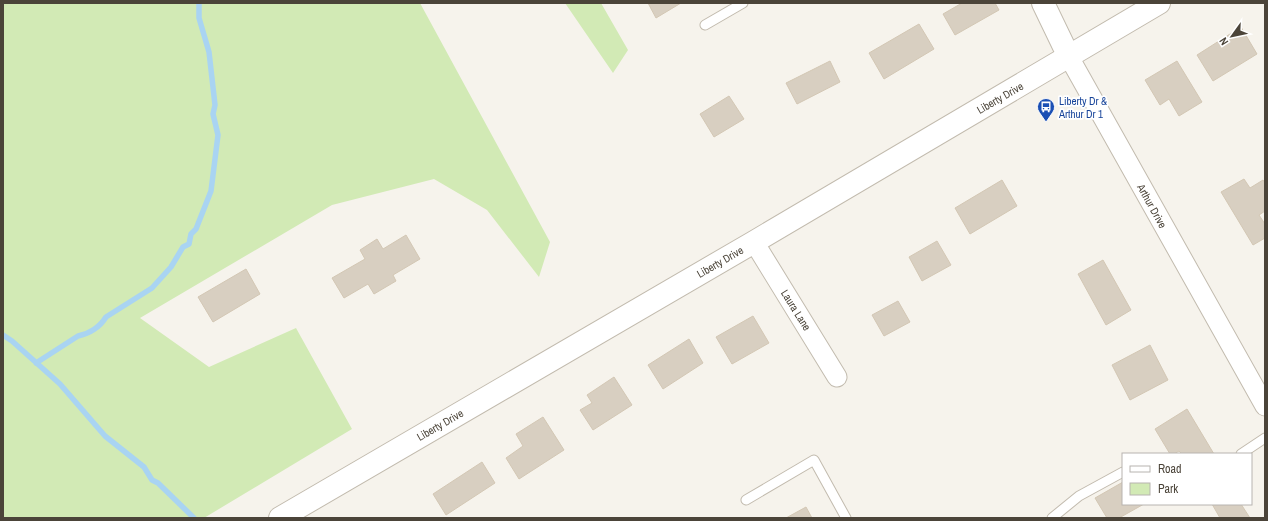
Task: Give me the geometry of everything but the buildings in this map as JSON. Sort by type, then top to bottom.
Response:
[{"type":"street","name":"Arthur Drive","points":[[1043,3],[1069,57],[1265,406]]},
{"type":"street","name":"Liberty Drive","points":[[280,518],[754,242],[1159,3]]},
{"type":"street","name":"Laura Lane","points":[[754,242],[837,377]]},
{"type":"lane","points":[[705,24],[743,3]]},
{"type":"lane","points":[[1242,453],[1265,438]]},
{"type":"lane","points":[[746,500],[814,460],[846,518]]},
{"type":"lane","points":[[1052,518],[1079,496],[1122,473]]},
{"type":"green space","points":[[3,3],[420,3],[550,242],[539,277],[487,210],[434,179],[332,205],[140,318],[209,367],[296,328],[352,429],[204,518],[3,518]]},
{"type":"green space","points":[[565,3],[601,3],[628,50],[613,73]]},
{"type":"waterway","points":[[36,363],[78,336],[94,330],[106,317],[152,288],[171,267],[183,247],[189,244],[191,234],[196,229],[211,191],[218,135],[213,114],[215,105],[209,52],[199,18],[199,3]]},
{"type":"waterway","points":[[3,335],[12,341],[60,384],[105,436],[144,467],[152,480],[158,483],[194,518]]},
{"type":"place","name":"Liberty Dr & Arthur Dr 1","points":[[1046,122]]}]
